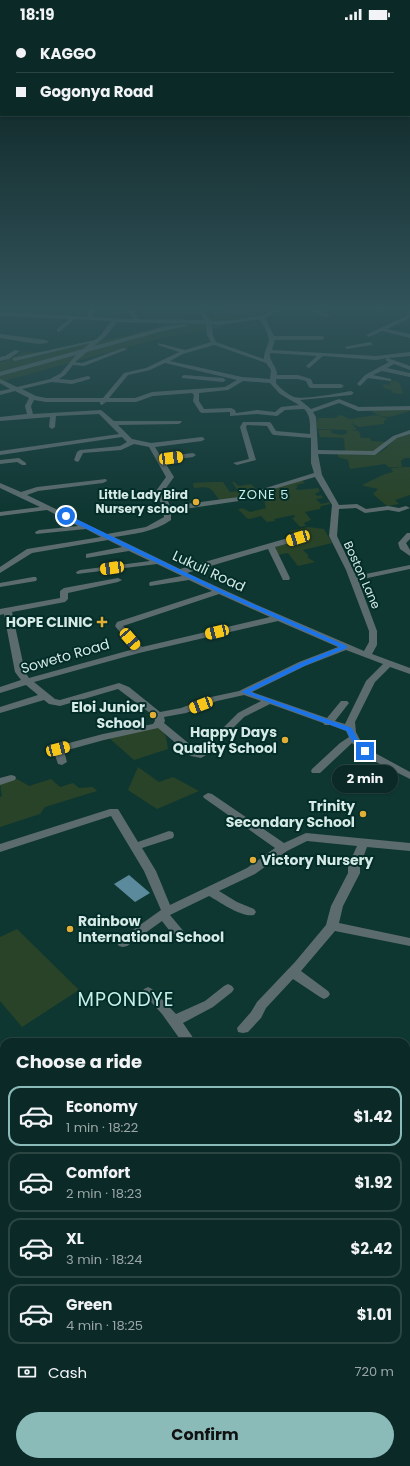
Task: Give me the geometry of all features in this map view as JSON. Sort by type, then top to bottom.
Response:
[{"type":"street","points":[[0,393],[52,380],[61,375]]},
{"type":"street","points":[[125,375],[104,400],[100,409],[111,423],[124,435],[133,442],[151,445],[202,439]]},
{"type":"street","points":[[224,375],[243,380]]},
{"type":"street","points":[[273,375],[274,386],[308,409],[313,420],[317,474],[322,484],[336,503],[336,507],[357,506],[365,511],[388,508],[400,510],[406,508]]},
{"type":"street","points":[[360,384],[367,376],[389,380]]},
{"type":"street","points":[[184,377],[243,380],[304,378],[309,380],[311,386],[341,386]]},
{"type":"street","points":[[52,380],[72,382],[88,378]]},
{"type":"street","points":[[0,381],[33,398],[46,400],[136,400],[152,394],[226,389],[243,380]]},
{"type":"street","points":[[194,392],[197,394],[196,401],[202,410],[232,410],[234,411],[232,415],[257,412],[277,414],[283,408],[308,409],[339,401],[358,409],[410,408]]},
{"type":"street","points":[[293,399],[325,397],[351,393]]},
{"type":"street","points":[[31,416],[28,405],[29,400],[33,398]]},
{"type":"street","points":[[0,419],[101,412]]},
{"type":"street","points":[[150,413],[150,422]]},
{"type":"street","points":[[111,423],[178,422],[178,414]]},
{"type":"street","points":[[52,427],[53,415]]},
{"type":"street","points":[[237,463],[253,460],[243,427],[245,424],[269,424],[274,433],[314,436]]},
{"type":"street","points":[[315,452],[375,453],[394,437],[410,432]]},
{"type":"street","points":[[0,453],[124,435]]},
{"type":"street","points":[[77,460],[81,451],[121,448],[133,442]]},
{"type":"street","points":[[0,571],[32,550],[108,537],[162,523],[168,518],[167,509],[160,491],[170,477],[170,474],[151,445]]},
{"type":"street","points":[[160,459],[193,455]]},
{"type":"street","points":[[0,462],[19,460],[24,464]]},
{"type":"street","points":[[260,491],[317,474]]},
{"type":"street","points":[[21,495],[37,489],[103,480]]},
{"type":"street","name":"Lukuli Road","points":[[0,485],[158,562],[279,618],[345,647],[410,671]]},
{"type":"street","points":[[167,509],[239,499]]},
{"type":"street","name":"Boston Lane","points":[[336,507],[333,536],[353,579],[372,626],[374,636],[372,648],[365,655]]},
{"type":"street","points":[[0,514],[48,508]]},
{"type":"street","points":[[39,532],[87,527]]},
{"type":"street","points":[[410,535],[403,542],[407,546],[410,554]]},
{"type":"street","points":[[180,572],[298,538]]},
{"type":"street","points":[[24,542],[32,550]]},
{"type":"street","points":[[271,546],[286,578]]},
{"type":"street","points":[[89,556],[130,548]]},
{"type":"street","points":[[80,572],[158,562]]},
{"type":"street","points":[[353,579],[410,567]]},
{"type":"street","points":[[153,584],[190,577]]},
{"type":"street","points":[[0,585],[33,579]]},
{"type":"street","points":[[118,580],[64,591],[64,599],[62,600],[4,611],[19,670],[27,681],[52,702],[60,703],[116,686],[122,686],[196,754],[201,755]]},
{"type":"street","points":[[140,650],[119,626],[120,624],[220,591]]},
{"type":"street","name":"Soweto Road","points":[[0,690],[27,681],[140,650],[279,618]]},
{"type":"street","points":[[62,762],[58,749],[158,720],[214,699],[244,692],[302,664],[345,647]]},
{"type":"street","points":[[388,664],[370,680],[350,722],[352,734],[365,751],[410,776]]},
{"type":"street","points":[[244,692],[328,723],[352,734]]},
{"type":"street","points":[[0,710],[46,696]]},
{"type":"street","points":[[226,730],[242,715],[269,701]]},
{"type":"street","points":[[328,723],[344,703]]},
{"type":"street","points":[[316,771],[333,757],[352,734]]},
{"type":"street","points":[[0,782],[11,778]]},
{"type":"street","points":[[208,796],[284,848]]},
{"type":"street","points":[[0,848],[114,811],[150,871],[165,912],[180,933]]},
{"type":"street","points":[[135,847],[169,835]]},
{"type":"street","points":[[123,943],[165,912],[251,871],[284,848],[306,838],[410,847]]},
{"type":"street","points":[[243,1028],[256,1015],[261,1005],[293,972],[332,926],[337,906],[354,873],[354,866],[363,844]]},
{"type":"street","points":[[209,890],[233,905],[250,912]]},
{"type":"street","points":[[332,926],[410,942]]},
{"type":"street","points":[[293,972],[324,994]]},
{"type":"street","points":[[175,1021],[209,1004],[228,989]]},
{"type":"street","points":[[148,992],[175,1021],[186,1038]]},
{"type":"green space","points":[[0,375],[25,375],[0,382]]},
{"type":"green space","points":[[391,380],[399,382],[403,394],[393,393],[391,390],[384,388],[383,384],[390,385]]},
{"type":"green space","points":[[369,409],[410,409],[410,411],[384,417]]},
{"type":"green space","points":[[341,415],[350,419],[376,415],[388,419],[384,421],[384,424],[359,427],[352,422],[352,424],[357,430],[350,431],[359,431],[361,438],[370,438],[371,441],[388,442],[378,451],[345,452],[344,438],[320,437],[318,430],[331,430],[332,433],[342,435],[347,433],[347,430],[317,428],[318,418],[334,418]]},
{"type":"green space","points":[[410,434],[410,458],[405,458],[401,461],[402,467],[389,467],[385,464],[350,469],[348,460],[338,457],[338,454],[375,455],[385,449],[396,438]]},
{"type":"green space","points":[[410,467],[410,495],[395,500],[399,504],[387,506],[373,494],[378,489],[362,485],[385,474],[393,472],[391,468]]},
{"type":"green space","points":[[302,480],[305,483],[296,485],[298,487],[295,488],[298,490],[318,488],[320,491],[315,494],[317,496],[321,495],[323,498],[316,499],[321,504],[329,502],[330,504],[321,506],[320,509],[305,512],[311,520],[304,523],[306,526],[300,527],[292,518],[295,517],[294,515],[267,522],[261,516],[249,519],[238,510],[242,508],[250,512],[266,508],[264,491]]},
{"type":"green space","points":[[223,482],[230,492],[238,491],[232,482],[234,482],[239,486],[251,484],[259,492],[251,494],[251,496],[220,501],[210,488],[194,488],[193,483]]},
{"type":"green space","points":[[308,527],[324,529],[332,543],[303,550],[309,556],[307,557],[315,562],[298,566],[288,553],[278,555],[274,545],[298,537],[289,531]]},
{"type":"green space","points":[[160,726],[166,737],[168,749],[134,760],[108,737]]},
{"type":"green space","points":[[138,767],[159,782],[173,777],[199,791],[157,809],[128,790]]},
{"type":"green space","points":[[17,779],[29,786],[51,779],[60,787],[73,783],[79,788],[93,787],[97,791],[45,807],[40,814],[0,827],[0,797],[2,796],[0,784]]},
{"type":"green space","points":[[17,929],[79,990],[22,1027],[0,1001],[0,937]]},
{"type":"water","points":[[129,875],[150,893],[135,902],[114,884]]},
{"type":"place","name":"Little Lady Bird Nursery school","points":[[196,502]]},
{"type":"place","name":"HOPE CLINIC","points":[[102,622]]},
{"type":"place","name":"Eloi Junior School","points":[[153,715]]},
{"type":"place","name":"Happy Days Quality School","points":[[285,740]]},
{"type":"place","name":"Trinity Secondary School","points":[[363,814]]},
{"type":"place","name":"Victory Nursery","points":[[253,860]]},
{"type":"place","name":"Rainbow International School","points":[[70,929]]},
{"type":"district","name":"ZONE 5","points":[[264,494]]},
{"type":"district","name":"MPONDYE","points":[[126,999]]},
{"type":"route","points":[[66,516],[158,562],[345,647],[302,664],[244,692],[345,729],[350,729],[354,738],[365,751]]}]
